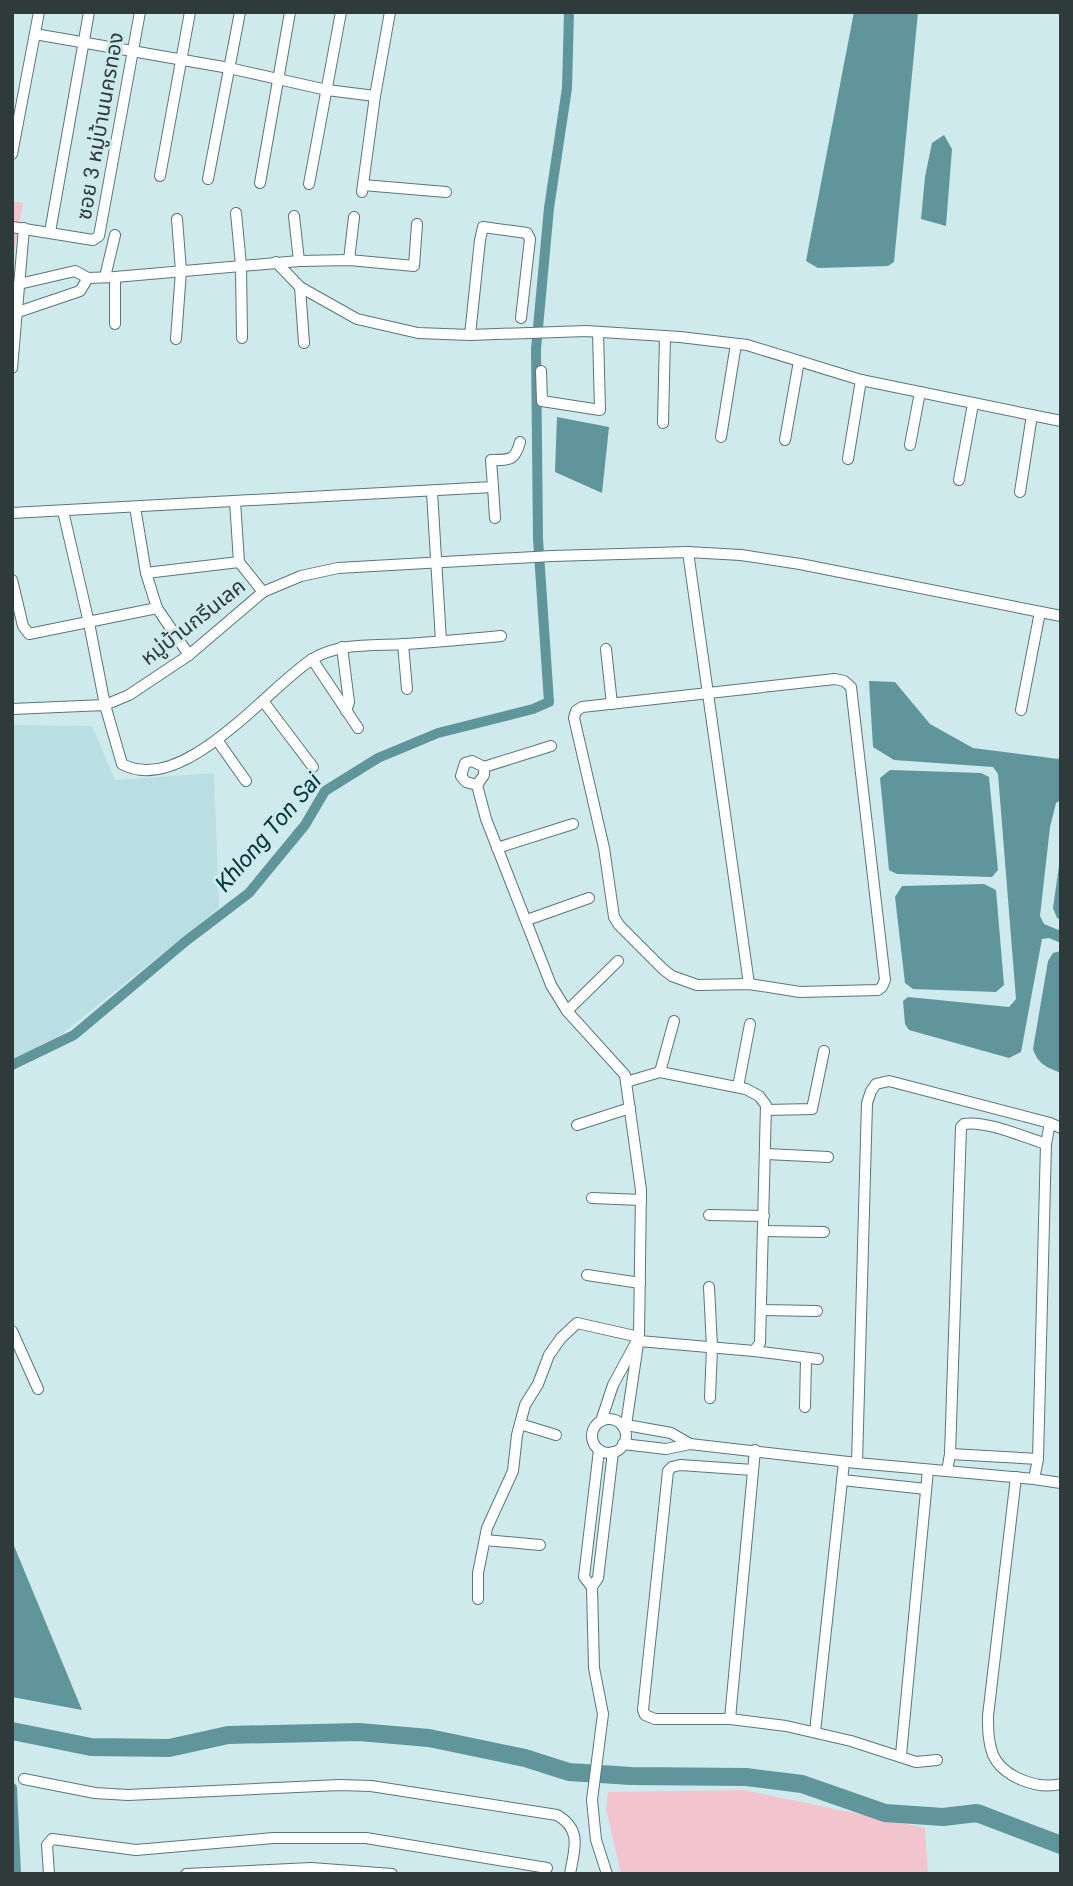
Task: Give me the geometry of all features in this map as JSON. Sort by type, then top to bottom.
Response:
[{"type":"street","points":[[12,154],[39,12]]},
{"type":"street","points":[[12,227],[50,232],[89,12]]},
{"type":"street","name":"ซอย 3 หมู่บ้านนครทอง","points":[[50,232],[93,240],[99,236],[140,12]]},
{"type":"street","points":[[160,176],[190,12]]},
{"type":"street","points":[[208,179],[240,12]]},
{"type":"street","points":[[260,183],[290,12]]},
{"type":"street","points":[[309,184],[341,12]]},
{"type":"street","points":[[390,12],[374,96],[362,188],[446,192]]},
{"type":"street","points":[[35,34],[229,68],[327,90],[374,96]]},
{"type":"street","points":[[236,213],[241,265],[242,338]]},
{"type":"street","points":[[294,216],[299,261]]},
{"type":"street","points":[[349,260],[354,217]]},
{"type":"street","points":[[176,339],[181,271],[177,219]]},
{"type":"street","points":[[19,284],[75,271],[88,278],[299,261],[349,260],[414,267],[417,224]]},
{"type":"street","points":[[12,368],[24,228]]},
{"type":"street","points":[[470,335],[483,228],[518,230],[527,233],[530,239],[521,317]]},
{"type":"street","points":[[115,235],[110,277],[115,324]]},
{"type":"street","points":[[276,262],[300,287],[357,319],[418,333],[508,335],[592,332],[736,344],[861,380],[1061,421]]},
{"type":"street","points":[[18,312],[80,291],[88,278]]},
{"type":"street","points":[[300,287],[304,343]]},
{"type":"street","points":[[541,371],[542,401],[600,410],[592,332]]},
{"type":"street","points":[[663,423],[665,336]]},
{"type":"street","points":[[721,437],[736,344]]},
{"type":"street","points":[[785,440],[799,361]]},
{"type":"street","points":[[848,459],[861,380]]},
{"type":"street","points":[[910,445],[920,392]]},
{"type":"street","points":[[959,480],[973,404]]},
{"type":"street","points":[[1020,492],[1032,415]]},
{"type":"street","points":[[495,518],[491,460],[508,460],[517,454],[520,442]]},
{"type":"street","points":[[12,513],[493,487]]},
{"type":"street","points":[[432,492],[441,641]]},
{"type":"street","points":[[235,501],[239,562],[262,592]]},
{"type":"street","points":[[135,508],[146,573],[157,608],[189,655]]},
{"type":"street","points":[[63,511],[105,705],[122,764],[128,767],[159,769],[175,764],[217,740],[312,659],[342,647],[501,636]]},
{"type":"street","points":[[688,552],[749,984]]},
{"type":"street","name":"หมู่บ้านกรีนเลค","points":[[12,709],[105,705],[129,695],[189,655],[262,592],[300,576],[338,568],[552,556],[688,552],[741,555],[800,564],[1061,616]]},
{"type":"street","points":[[146,573],[239,562]]},
{"type":"street","points":[[12,580],[23,626],[29,634],[157,608]]},
{"type":"street","points":[[1021,710],[1040,612]]},
{"type":"street","points":[[403,644],[407,689]]},
{"type":"street","points":[[342,647],[349,702],[346,711]]},
{"type":"street","points":[[607,649],[612,704]]},
{"type":"street","points":[[312,659],[358,728]]},
{"type":"street","points":[[835,679],[844,681],[851,687],[884,984],[878,990],[800,992],[749,984],[697,985],[673,976],[619,925],[614,916],[604,848],[574,718],[576,711],[582,707],[612,704],[835,679]]},
{"type":"street","points":[[263,701],[313,767]]},
{"type":"street","points":[[217,740],[246,781]]},
{"type":"street","points":[[477,785],[466,782],[461,776],[465,763],[471,761],[484,767],[551,746]]},
{"type":"street","points":[[484,767],[484,775],[477,785],[486,820],[551,985],[567,1011],[625,1075],[641,1200],[639,1339],[623,1425],[623,1444]]},
{"type":"street","points":[[498,848],[573,824]]},
{"type":"street","points":[[527,920],[589,898]]},
{"type":"street","points":[[567,1011],[618,961]]},
{"type":"street","points":[[660,1072],[674,1021]]},
{"type":"street","points":[[738,1087],[750,1024]]},
{"type":"street","points":[[766,1110],[812,1109],[824,1051]]},
{"type":"street","points":[[626,1082],[660,1072],[746,1088],[759,1096],[766,1105],[760,1343],[754,1352]]},
{"type":"street","points":[[857,1463],[867,1103],[876,1084],[889,1081],[1055,1126],[1046,1144],[1038,1459],[1034,1479]]},
{"type":"street","points":[[577,1125],[630,1108]]},
{"type":"street","points":[[947,1471],[950,1454],[961,1127],[970,1123],[985,1126],[1046,1144]]},
{"type":"street","points":[[766,1154],[828,1157]]},
{"type":"street","points":[[592,1198],[641,1200]]},
{"type":"street","points":[[709,1215],[764,1216]]},
{"type":"street","points":[[764,1231],[824,1232]]},
{"type":"street","points":[[587,1275],[640,1283]]},
{"type":"street","points":[[709,1287],[712,1348],[710,1398]]},
{"type":"street","points":[[761,1310],[817,1311]]},
{"type":"street","points":[[478,1600],[478,1573],[487,1528],[513,1471],[525,1405],[538,1384],[549,1355],[577,1322],[639,1339],[812,1359],[806,1407]]},
{"type":"street","points":[[12,1331],[38,1389]]},
{"type":"street","points":[[592,1587],[584,1577],[599,1450],[592,1438],[593,1431],[601,1421],[614,1385],[639,1339]]},
{"type":"street","points":[[601,1421],[615,1420],[623,1425],[671,1433],[690,1444]]},
{"type":"street","points":[[520,1424],[556,1435]]},
{"type":"street","points":[[607,1874],[596,1840],[592,1800],[604,1714],[594,1668],[592,1587],[598,1578],[613,1452],[623,1444],[666,1449],[690,1444],[1061,1483]]},
{"type":"street","points":[[599,1450],[613,1452]]},
{"type":"street","points":[[730,1719],[755,1450]]},
{"type":"street","points":[[950,1454],[1038,1459]]},
{"type":"street","points":[[815,1732],[844,1462]]},
{"type":"street","points":[[753,1470],[680,1465],[668,1471],[643,1710],[649,1718],[655,1719],[730,1719],[815,1732],[901,1755],[916,1762],[937,1760]]},
{"type":"street","points":[[901,1755],[928,1469]]},
{"type":"street","points":[[1016,1477],[988,1735],[994,1757],[1014,1776],[1035,1785],[1061,1784]]},
{"type":"street","points":[[842,1480],[926,1489]]},
{"type":"street","points":[[485,1540],[540,1545]]},
{"type":"street","points":[[24,1779],[96,1793],[128,1796],[340,1785],[372,1786],[558,1815],[571,1825],[575,1839],[570,1874]]},
{"type":"street","points":[[48,1874],[47,1845],[52,1839],[136,1850],[273,1838],[366,1838],[547,1868]]},
{"type":"street","points":[[187,1874],[311,1868],[392,1874]]},
{"type":"shaded area","points":[[854,12],[918,12],[894,262],[888,266],[818,268],[806,261]]},
{"type":"shaded area","points":[[944,135],[952,149],[946,226],[921,219],[932,143]]},
{"type":"shaded area","points":[[12,201],[23,203],[14,253],[12,253]]},
{"type":"shaded area","points":[[557,417],[609,427],[602,493],[555,472]]},
{"type":"shaded area","points":[[869,681],[895,682],[930,724],[973,748],[1058,759],[1061,755],[1061,800],[1056,803],[1050,827],[1040,916],[1044,924],[1061,931],[1061,943],[1049,938],[1042,939],[1021,1052],[1009,1058],[909,1030],[905,1024],[903,1001],[908,997],[1009,1007],[1016,999],[998,774],[993,767],[894,760],[873,747]]},
{"type":"shaded area","points":[[12,725],[92,726],[115,780],[214,773],[219,908],[54,1040],[12,1062]]},
{"type":"shaded area","points":[[890,770],[981,773],[989,777],[998,870],[992,877],[897,874],[889,870],[880,778]]},
{"type":"shaded area","points":[[1061,852],[1061,919],[1057,918],[1053,908]]},
{"type":"shaded area","points":[[984,884],[996,890],[1004,985],[996,992],[913,989],[905,983],[895,897],[902,886]]},
{"type":"shaded area","points":[[1061,951],[1061,1073],[1043,1064],[1033,1049],[1048,961],[1053,953]]},
{"type":"shaded area","points":[[12,1541],[82,1710],[12,1697]]},
{"type":"shaded area","points":[[744,1790],[925,1828],[928,1874],[621,1874],[606,1809],[608,1792]]},
{"type":"waterway","name":"Khlong Ton Sai","points":[[12,1065],[74,1035],[186,941],[249,893],[305,825],[325,791],[378,758],[438,733],[533,709],[549,702],[538,539],[536,349],[549,208],[567,88],[569,12]]},
{"type":"waterway","points":[[12,1731],[91,1747],[169,1748],[228,1735],[359,1732],[429,1738],[525,1758],[569,1772],[631,1776],[746,1777],[802,1784],[885,1813],[943,1817],[977,1813],[1061,1845]]},
{"type":"waterway","points":[[12,1788],[16,1874]]}]
